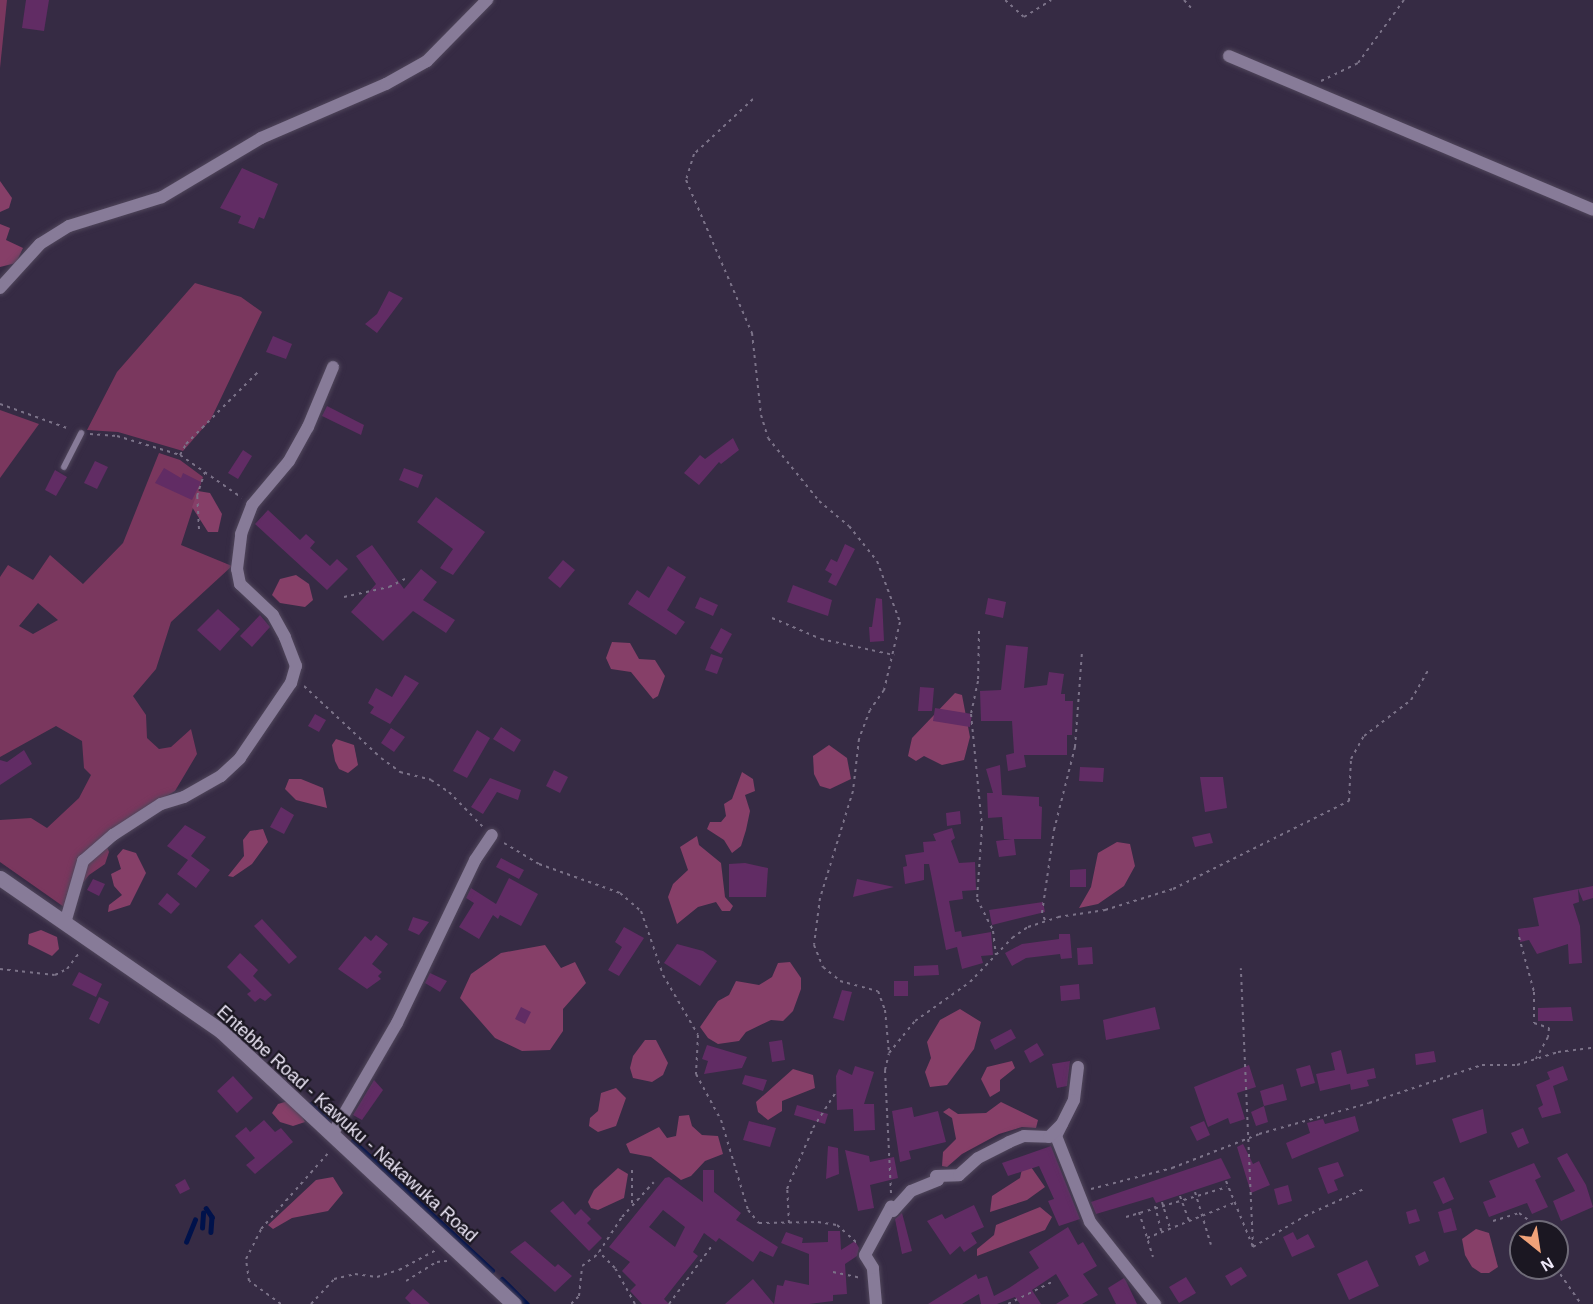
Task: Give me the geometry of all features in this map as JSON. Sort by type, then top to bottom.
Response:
[{"type":"main road","name":"Entebbe Road - Kawuku - Nakawuka Road","points":[[0,878],[222,1032],[514,1304]]},
{"type":"street","points":[[0,288],[40,244],[69,226],[162,197],[261,138],[376,89],[427,62],[488,0]]},
{"type":"street","points":[[1229,56],[1307,87],[1593,210]]},
{"type":"street","points":[[65,923],[83,861],[113,835],[161,804],[184,797],[221,776],[246,749],[291,683],[296,666],[273,615],[240,584],[237,569],[241,534],[252,505],[289,461],[333,367]]},
{"type":"street","points":[[336,1137],[397,1023],[465,880],[492,835]]},
{"type":"street","points":[[1078,1066],[1074,1100],[1056,1136],[1090,1222],[1155,1304]]},
{"type":"street","points":[[876,1304],[873,1277],[865,1256],[891,1207],[893,1211],[911,1191],[938,1180],[936,1176],[959,1175],[978,1158],[1009,1142],[1024,1136],[1049,1137],[1062,1124]]},
{"type":"lane","points":[[64,467],[81,433]]},
{"type":"path","points":[[1005,0],[1024,17],[1051,0]]},
{"type":"path","points":[[1184,0],[1194,12]]},
{"type":"path","points":[[1307,87],[1358,63],[1404,0]]},
{"type":"path","points":[[753,99],[694,154],[686,180],[704,216],[709,240],[718,250],[719,265],[752,333],[760,415],[768,438],[819,501],[849,526],[878,561],[900,621],[885,690],[870,710],[859,739],[853,791],[820,898],[814,945],[823,967],[840,981],[878,991],[885,1010],[889,1053],[885,1070],[893,1211]]},
{"type":"path","points":[[180,455],[186,444],[259,371]]},
{"type":"path","points":[[0,404],[81,433],[117,436],[180,455],[252,505]]},
{"type":"path","points":[[199,529],[197,496],[205,472]]},
{"type":"path","points":[[344,597],[389,587],[405,579]]},
{"type":"path","points":[[772,618],[820,639],[894,655]]},
{"type":"path","points":[[979,632],[978,681],[971,714],[982,827],[977,898],[993,931],[996,955]]},
{"type":"path","points":[[1045,920],[1042,913],[1054,830],[1075,747],[1082,652]]},
{"type":"path","points":[[296,666],[299,680],[316,701],[400,772],[431,780],[449,792],[492,835],[539,864],[620,893],[641,911],[663,975],[698,1035],[696,1074],[721,1120],[748,1210],[759,1223],[818,1221],[837,1225],[853,1238],[865,1256]]},
{"type":"path","points":[[889,1053],[915,1021],[970,982],[1012,938],[1045,920],[1105,910],[1173,889],[1349,801],[1351,759],[1364,735],[1411,700],[1428,670]]},
{"type":"path","points":[[1519,937],[1534,992],[1534,1023],[1549,1028],[1548,1037],[1536,1059]]},
{"type":"path","points":[[0,969],[55,975],[68,969],[90,940]]},
{"type":"path","points":[[1241,968],[1252,1247]]},
{"type":"path","points":[[1080,1192],[1172,1168],[1259,1134],[1369,1103],[1482,1065],[1517,1065],[1593,1048]]},
{"type":"path","points":[[789,1223],[787,1190],[813,1128],[836,1092]]},
{"type":"path","points":[[281,1304],[249,1281],[246,1258],[261,1229],[336,1137]]},
{"type":"path","points":[[632,1170],[632,1206]]},
{"type":"path","points":[[1226,1181],[1252,1247]]},
{"type":"path","points":[[571,1304],[579,1296],[582,1266],[599,1252],[632,1206],[654,1182]]},
{"type":"path","points":[[1126,1217],[1162,1204],[1181,1201],[1227,1187]]},
{"type":"path","points":[[1252,1247],[1305,1216],[1364,1189]]},
{"type":"path","points":[[1195,1192],[1211,1245]]},
{"type":"path","points":[[1180,1196],[1189,1221]]},
{"type":"path","points":[[1147,1238],[1162,1234],[1234,1203]]},
{"type":"path","points":[[1162,1204],[1170,1229]]},
{"type":"path","points":[[1155,1208],[1162,1234]]},
{"type":"path","points":[[1139,1212],[1153,1257]]},
{"type":"path","points":[[1493,1221],[1519,1214],[1528,1220]]},
{"type":"path","points":[[669,1304],[711,1247]]},
{"type":"path","points":[[311,1304],[334,1279],[355,1274],[377,1277],[440,1249]]},
{"type":"path","points":[[599,1252],[615,1268],[635,1304]]},
{"type":"path","points":[[406,1281],[437,1262],[465,1258]]},
{"type":"path","points":[[833,1272],[854,1279],[873,1277]]},
{"type":"path","points":[[1564,1280],[1581,1304]]},
{"type":"path","points":[[1008,1304],[1054,1281]]},
{"type":"shaded area","points":[[0,0],[7,0],[0,68]]},
{"type":"shaded area","points":[[0,181],[12,198],[9,208],[0,212]]},
{"type":"shaded area","points":[[0,224],[10,228],[6,240],[23,248],[16,263],[0,267]]},
{"type":"shaded area","points":[[195,283],[241,297],[262,312],[211,419],[183,451],[118,432],[87,430],[117,372]]},
{"type":"shaded area","points":[[0,410],[39,424],[0,478]]},
{"type":"shaded area","points":[[159,453],[180,460],[203,477],[181,545],[232,566],[171,622],[156,669],[133,696],[146,715],[147,738],[159,749],[171,747],[191,729],[197,754],[175,791],[123,822],[105,842],[109,852],[105,864],[89,875],[64,907],[0,862],[0,820],[31,818],[47,828],[79,798],[91,775],[84,768],[82,741],[56,726],[0,757],[0,577],[8,565],[33,580],[50,555],[83,584],[123,543]],"holes":[[[38,603],[58,620],[33,634],[19,626]]]},
{"type":"shaded area","points":[[198,491],[210,493],[222,514],[218,532],[208,532],[192,507]]},
{"type":"shaded area","points":[[296,575],[309,584],[313,600],[305,607],[280,603],[272,595],[280,579]]},
{"type":"shaded area","points":[[612,642],[630,643],[639,659],[655,660],[665,676],[658,696],[653,699],[631,672],[611,669],[606,658]]},
{"type":"shaded area","points":[[955,693],[962,695],[970,737],[964,760],[942,765],[924,756],[916,761],[908,756],[912,738]]},
{"type":"shaded area","points":[[336,739],[354,745],[358,765],[348,773],[339,769],[335,761],[332,745]]},
{"type":"shaded area","points":[[829,745],[847,758],[851,779],[830,789],[820,786],[814,774],[813,756]]},
{"type":"shaded area","points":[[742,772],[753,779],[755,791],[745,795],[750,811],[746,830],[741,846],[732,853],[724,840],[707,829],[710,822],[721,822],[726,816],[724,804],[732,799]]},
{"type":"shaded area","points":[[289,779],[301,779],[323,788],[327,808],[296,800],[285,789]]},
{"type":"shaded area","points":[[263,829],[268,842],[252,864],[233,877],[228,876],[244,856],[243,840],[250,831]]},
{"type":"shaded area","points":[[697,836],[699,845],[721,863],[725,897],[733,906],[730,911],[722,911],[716,902],[698,907],[677,924],[668,897],[673,884],[688,870],[680,847]]},
{"type":"shaded area","points":[[1117,842],[1130,844],[1135,866],[1124,886],[1098,904],[1079,908],[1091,887],[1098,853]]},
{"type":"shaded area","points":[[123,849],[136,853],[146,873],[130,905],[108,912],[109,905],[122,895],[114,886],[111,874],[121,869],[117,856]]},
{"type":"shaded area","points":[[41,930],[57,937],[59,949],[52,956],[28,944],[29,934]]},
{"type":"shaded area","points":[[545,945],[561,968],[575,962],[586,983],[563,1009],[563,1031],[550,1050],[522,1051],[495,1038],[460,998],[471,974],[501,953]]},
{"type":"shaded area","points":[[790,962],[801,978],[801,989],[793,1011],[783,1021],[771,1020],[746,1032],[739,1041],[718,1044],[708,1038],[700,1027],[718,1001],[729,995],[736,981],[759,985],[772,977],[778,963]]},
{"type":"shaded area","points":[[960,1009],[981,1022],[974,1049],[947,1085],[930,1087],[925,1072],[931,1058],[927,1042],[940,1020]]},
{"type":"shaded area","points":[[645,1040],[656,1040],[668,1063],[663,1075],[652,1082],[633,1078],[630,1068],[633,1056]]},
{"type":"shaded area","points":[[1012,1061],[1015,1068],[1000,1080],[1000,1091],[990,1097],[981,1079],[987,1067]]},
{"type":"shaded area","points":[[793,1069],[813,1075],[815,1088],[782,1101],[782,1111],[768,1120],[758,1112],[756,1102]]},
{"type":"shaded area","points":[[616,1088],[626,1098],[616,1126],[598,1132],[589,1126],[590,1118],[598,1111],[601,1093]]},
{"type":"shaded area","points":[[288,1101],[299,1111],[305,1122],[293,1126],[280,1122],[272,1113],[278,1104]]},
{"type":"shaded area","points":[[1001,1102],[1038,1120],[1036,1128],[1022,1127],[999,1134],[962,1154],[947,1167],[942,1166],[943,1152],[956,1139],[952,1118],[943,1112],[949,1108],[958,1114],[986,1113]]},
{"type":"shaded area","points":[[689,1115],[692,1126],[702,1135],[718,1136],[723,1154],[705,1161],[691,1176],[681,1180],[651,1157],[630,1153],[626,1144],[659,1127],[667,1138],[676,1136],[679,1116]]},
{"type":"shaded area","points":[[1031,1167],[1045,1187],[1027,1200],[990,1212],[992,1196],[1020,1178],[1022,1169]]},
{"type":"shaded area","points":[[618,1168],[628,1174],[624,1198],[598,1210],[591,1208],[588,1202],[594,1190]]},
{"type":"shaded area","points":[[333,1177],[343,1193],[328,1211],[292,1218],[273,1229],[268,1225],[316,1180]]},
{"type":"shaded area","points":[[1040,1207],[1052,1217],[1045,1230],[977,1256],[977,1249],[994,1235],[996,1225]]},
{"type":"shaded area","points":[[1476,1229],[1489,1233],[1498,1267],[1489,1273],[1481,1273],[1472,1267],[1465,1255],[1462,1239]]},
{"type":"building","points":[[26,0],[49,0],[44,31],[22,28]]},
{"type":"building","points":[[242,168],[278,184],[264,219],[259,217],[254,229],[238,223],[241,216],[220,208]]},
{"type":"building","points":[[389,291],[403,298],[377,333],[365,324],[377,314]]},
{"type":"building","points":[[273,336],[292,344],[286,359],[266,352]]},
{"type":"building","points":[[327,406],[364,425],[361,435],[322,416]]},
{"type":"building","points":[[733,438],[739,450],[721,464],[719,462],[699,485],[684,473],[700,455],[705,459]]},
{"type":"building","points":[[243,450],[252,456],[238,479],[228,473]]},
{"type":"building","points":[[95,461],[108,467],[97,489],[84,483]]},
{"type":"building","points":[[164,468],[181,478],[183,473],[201,482],[192,500],[155,483]]},
{"type":"building","points":[[404,468],[423,475],[418,488],[399,480]]},
{"type":"building","points":[[55,470],[67,477],[56,496],[45,490]]},
{"type":"building","points":[[436,497],[485,532],[453,575],[440,568],[453,549],[417,522]]},
{"type":"building","points":[[268,510],[300,540],[306,534],[315,542],[310,548],[330,566],[337,559],[348,569],[327,590],[255,524]]},
{"type":"building","points":[[845,544],[855,549],[836,586],[828,582],[832,574],[825,570],[831,559],[837,562]]},
{"type":"building","points":[[372,545],[404,589],[421,569],[437,582],[423,600],[455,620],[446,633],[413,611],[383,641],[351,612],[376,584],[356,556]]},
{"type":"building","points":[[563,560],[575,570],[560,588],[548,578]]},
{"type":"building","points":[[668,566],[686,577],[667,610],[685,622],[676,635],[628,604],[637,590],[649,598]]},
{"type":"building","points":[[793,585],[832,600],[828,616],[787,602]]},
{"type":"building","points":[[700,597],[718,605],[713,616],[695,608]]},
{"type":"building","points":[[876,598],[882,599],[884,641],[870,642],[869,627],[872,627]]},
{"type":"building","points":[[988,598],[1006,602],[1003,618],[985,614]]},
{"type":"building","points":[[218,609],[240,629],[220,651],[197,630]]},
{"type":"building","points":[[260,615],[270,627],[252,647],[240,636]]},
{"type":"building","points":[[721,628],[732,634],[721,654],[710,648]]},
{"type":"building","points":[[1006,645],[1028,647],[1024,688],[1047,685],[1049,672],[1064,674],[1061,694],[1065,694],[1065,701],[1073,701],[1072,735],[1067,735],[1067,755],[1024,755],[1026,767],[1008,771],[1006,755],[1014,753],[1012,721],[981,721],[980,691],[1001,690]]},
{"type":"building","points":[[711,654],[723,658],[717,674],[705,670]]},
{"type":"building","points":[[405,675],[419,683],[390,724],[370,713],[374,707],[368,703],[376,688],[392,697]]},
{"type":"building","points":[[920,687],[934,688],[932,711],[918,711]]},
{"type":"building","points":[[935,708],[972,714],[970,727],[933,721]]},
{"type":"building","points":[[315,714],[326,720],[319,732],[308,726]]},
{"type":"building","points":[[501,727],[521,740],[514,752],[493,739]]},
{"type":"building","points":[[391,728],[405,737],[394,752],[381,743]]},
{"type":"building","points":[[477,730],[490,738],[467,778],[453,771]]},
{"type":"building","points":[[24,750],[32,764],[0,785],[0,760],[7,762]]},
{"type":"building","points":[[1000,765],[1002,795],[1039,797],[1039,806],[1042,807],[1041,839],[1014,839],[1016,855],[999,857],[996,841],[1012,839],[1004,839],[1002,817],[988,818],[987,793],[993,793],[986,769]]},
{"type":"building","points":[[1080,767],[1104,768],[1103,782],[1079,781]]},
{"type":"building","points":[[554,770],[568,777],[560,793],[546,786]]},
{"type":"building","points":[[1200,777],[1223,777],[1227,808],[1205,812]]},
{"type":"building","points":[[490,778],[521,790],[518,800],[497,792],[483,814],[471,807]]},
{"type":"building","points":[[281,807],[294,815],[284,834],[270,827]]},
{"type":"building","points":[[960,811],[961,824],[947,826],[946,813]]},
{"type":"building","points":[[185,825],[206,837],[191,856],[210,870],[196,888],[177,874],[188,860],[167,846]]},
{"type":"building","points":[[952,828],[955,838],[951,841],[959,863],[975,862],[976,890],[962,891],[963,899],[949,901],[955,932],[961,931],[962,937],[991,932],[993,955],[981,956],[983,963],[962,969],[957,947],[946,950],[929,864],[924,864],[924,880],[905,884],[903,867],[907,866],[905,855],[924,852],[923,842],[936,841],[933,834]]},
{"type":"building","points":[[1210,833],[1213,843],[1195,847],[1192,837]]},
{"type":"building","points":[[501,858],[524,870],[519,879],[496,867]]},
{"type":"building","points":[[745,863],[768,868],[766,897],[729,897],[729,864]]},
{"type":"building","points":[[1086,869],[1086,887],[1070,887],[1070,870]]},
{"type":"building","points":[[509,878],[538,894],[521,926],[500,915],[498,919],[493,915],[479,939],[459,927],[474,903],[466,898],[471,888],[496,904]]},
{"type":"building","points":[[93,879],[105,884],[99,896],[87,890]]},
{"type":"building","points":[[857,879],[894,887],[853,897]]},
{"type":"building","points":[[1593,886],[1593,898],[1583,901],[1578,889]]},
{"type":"building","points":[[1578,889],[1579,902],[1573,904],[1580,926],[1582,963],[1569,964],[1568,944],[1537,954],[1529,940],[1520,942],[1518,929],[1539,926],[1533,898]]},
{"type":"building","points":[[167,893],[180,904],[171,914],[158,904]]},
{"type":"building","points":[[1043,902],[1045,912],[992,925],[989,910]]},
{"type":"building","points":[[413,917],[429,922],[419,935],[408,930]]},
{"type":"building","points":[[262,919],[297,957],[289,964],[254,926]]},
{"type":"building","points":[[624,927],[644,938],[619,976],[608,970],[622,947],[615,942]]},
{"type":"building","points":[[1059,934],[1070,934],[1072,958],[1061,959],[1060,954],[1026,958],[1012,966],[1005,953],[1022,944],[1059,939]]},
{"type":"building","points":[[376,935],[388,944],[372,964],[382,972],[378,976],[381,979],[367,989],[338,969],[365,936],[371,941]]},
{"type":"building","points":[[677,944],[703,951],[717,961],[700,986],[664,963]]},
{"type":"building","points":[[1092,947],[1093,964],[1078,965],[1077,948]]},
{"type":"building","points":[[240,953],[258,970],[253,976],[272,995],[265,1001],[260,998],[255,1002],[247,994],[251,991],[227,967]]},
{"type":"building","points":[[938,965],[939,975],[914,976],[914,966]]},
{"type":"building","points":[[79,972],[102,984],[96,997],[72,985]]},
{"type":"building","points":[[430,973],[447,981],[440,992],[425,983]]},
{"type":"building","points":[[894,981],[908,981],[908,996],[894,996]]},
{"type":"building","points":[[1079,984],[1080,999],[1061,1001],[1060,986]]},
{"type":"building","points":[[842,990],[852,992],[844,1021],[833,1018]]},
{"type":"building","points":[[99,997],[109,1002],[99,1024],[89,1019]]},
{"type":"building","points":[[521,1007],[531,1012],[525,1024],[515,1019]]},
{"type":"building","points":[[1155,1007],[1160,1029],[1106,1040],[1103,1020]]},
{"type":"building","points":[[1571,1007],[1573,1021],[1538,1021],[1538,1008]]},
{"type":"building","points":[[1011,1029],[1016,1038],[995,1050],[990,1040]]},
{"type":"building","points":[[782,1040],[785,1060],[772,1062],[769,1042]]},
{"type":"building","points":[[1037,1043],[1044,1055],[1030,1063],[1024,1051]]},
{"type":"building","points":[[707,1045],[747,1057],[742,1068],[704,1074],[708,1061],[702,1059]]},
{"type":"building","points":[[1341,1050],[1347,1074],[1374,1068],[1376,1078],[1367,1080],[1369,1086],[1351,1090],[1350,1084],[1320,1091],[1316,1074],[1335,1070],[1331,1053]]},
{"type":"building","points":[[1434,1051],[1436,1062],[1416,1065],[1415,1054]]},
{"type":"building","points":[[1070,1061],[1067,1086],[1057,1088],[1052,1064]]},
{"type":"building","points":[[1249,1065],[1256,1087],[1237,1093],[1245,1119],[1230,1124],[1228,1118],[1208,1127],[1194,1087]]},
{"type":"building","points":[[1310,1065],[1315,1083],[1301,1087],[1296,1069]]},
{"type":"building","points":[[855,1066],[874,1072],[864,1104],[874,1104],[875,1130],[854,1131],[853,1109],[837,1110],[836,1076],[839,1069],[852,1075]]},
{"type":"building","points":[[1563,1066],[1568,1080],[1553,1086],[1561,1113],[1542,1118],[1538,1108],[1543,1105],[1536,1085],[1550,1079],[1547,1072]]},
{"type":"building","points":[[745,1075],[767,1080],[763,1091],[742,1084]]},
{"type":"building","points":[[233,1076],[253,1098],[237,1113],[217,1091]]},
{"type":"building","points":[[374,1080],[383,1090],[362,1120],[353,1115]]},
{"type":"building","points":[[1283,1084],[1287,1100],[1264,1106],[1260,1091]]},
{"type":"building","points":[[797,1105],[828,1114],[825,1124],[794,1115]]},
{"type":"building","points":[[1264,1106],[1268,1122],[1256,1126],[1251,1112]]},
{"type":"building","points":[[912,1107],[914,1117],[938,1111],[946,1142],[909,1151],[911,1159],[900,1162],[892,1111]]},
{"type":"building","points":[[1483,1109],[1487,1133],[1460,1143],[1452,1119]]},
{"type":"building","points":[[1355,1116],[1359,1131],[1292,1159],[1286,1143],[1310,1133],[1307,1123],[1323,1119],[1325,1124]]},
{"type":"building","points":[[264,1120],[275,1132],[281,1128],[293,1142],[255,1174],[246,1165],[255,1158],[235,1136],[246,1127],[250,1132]]},
{"type":"building","points":[[749,1121],[776,1128],[770,1147],[743,1140]]},
{"type":"building","points":[[1204,1121],[1210,1135],[1197,1141],[1190,1127]]},
{"type":"building","points":[[1523,1128],[1529,1143],[1518,1148],[1511,1133]]},
{"type":"building","points":[[1243,1144],[1253,1164],[1259,1161],[1270,1185],[1251,1193],[1237,1147]]},
{"type":"building","points":[[828,1146],[838,1148],[839,1174],[826,1179]]},
{"type":"building","points":[[1051,1146],[1080,1219],[1059,1226],[1048,1201],[1054,1199],[1039,1166],[1008,1176],[1002,1163]]},
{"type":"building","points":[[845,1150],[869,1156],[870,1162],[894,1157],[898,1178],[870,1185],[874,1208],[858,1211]]},
{"type":"building","points":[[1567,1153],[1586,1185],[1593,1207],[1563,1220],[1561,1220],[1553,1201],[1575,1191],[1557,1158]]},
{"type":"building","points":[[1221,1158],[1231,1178],[1156,1203],[1153,1197],[1096,1214],[1091,1202]]},
{"type":"building","points":[[1338,1162],[1344,1176],[1334,1180],[1338,1190],[1328,1194],[1318,1168]]},
{"type":"building","points":[[1534,1163],[1541,1177],[1535,1180],[1548,1207],[1532,1214],[1527,1203],[1489,1217],[1483,1202],[1496,1197],[1489,1181]]},
{"type":"building","points":[[703,1170],[714,1170],[714,1192],[741,1213],[736,1220],[778,1247],[773,1257],[760,1251],[753,1262],[719,1238],[716,1242],[704,1233],[693,1252],[698,1256],[664,1299],[669,1304],[642,1304],[630,1291],[636,1285],[622,1271],[630,1262],[609,1247],[665,1178],[669,1177],[703,1202]],"holes":[[[663,1210],[685,1227],[675,1247],[649,1227]]]},
{"type":"building","points":[[1444,1177],[1454,1199],[1443,1204],[1433,1182]]},
{"type":"building","points":[[185,1179],[190,1189],[180,1194],[175,1185]]},
{"type":"building","points":[[1288,1185],[1292,1201],[1278,1205],[1274,1189]]},
{"type":"building","points":[[563,1201],[575,1215],[581,1209],[591,1219],[587,1223],[602,1238],[589,1251],[550,1211]]},
{"type":"building","points":[[974,1205],[984,1227],[971,1233],[977,1243],[964,1252],[960,1246],[950,1255],[927,1221],[942,1214],[945,1219]]},
{"type":"building","points":[[1451,1208],[1457,1230],[1444,1233],[1438,1212]]},
{"type":"building","points":[[1416,1209],[1420,1221],[1409,1224],[1406,1212]]},
{"type":"building","points":[[902,1213],[912,1251],[902,1254],[895,1219]]},
{"type":"building","points":[[1068,1227],[1078,1245],[1083,1242],[1097,1266],[1083,1274],[1098,1295],[1082,1304],[1056,1304],[1069,1296],[1056,1274],[1032,1290],[1041,1304],[1020,1304],[1015,1297],[997,1304],[981,1304],[979,1294],[962,1304],[928,1304],[976,1274],[978,1279],[987,1276],[994,1296],[1009,1288],[1039,1268],[1029,1252]]},
{"type":"building","points":[[828,1231],[840,1231],[841,1250],[855,1241],[859,1248],[857,1256],[845,1264],[847,1294],[833,1295],[833,1301],[774,1304],[777,1285],[783,1286],[785,1280],[809,1285],[809,1254],[781,1243],[786,1232],[803,1238],[802,1243],[828,1242]]},
{"type":"building","points":[[1293,1232],[1297,1240],[1308,1234],[1315,1247],[1292,1257],[1283,1237]]},
{"type":"building","points":[[525,1241],[555,1267],[558,1264],[572,1276],[555,1292],[510,1252]]},
{"type":"building","points":[[1425,1251],[1429,1261],[1419,1266],[1415,1256]]},
{"type":"building","points":[[1367,1260],[1379,1286],[1349,1300],[1337,1274]]},
{"type":"building","points":[[1241,1267],[1247,1276],[1231,1286],[1225,1276]]},
{"type":"building","points":[[1186,1277],[1196,1293],[1179,1303],[1169,1287]]},
{"type":"building","points":[[1124,1278],[1137,1304],[1116,1304],[1108,1288]]},
{"type":"building","points":[[753,1279],[774,1304],[725,1304]]},
{"type":"building","points":[[413,1289],[430,1304],[411,1304],[405,1298]]},
{"type":"waterway","points":[[311,1104],[331,1123]]},
{"type":"waterway","points":[[353,1141],[492,1270]]},
{"type":"waterway","points":[[206,1208],[212,1217],[211,1232]]},
{"type":"waterway","points":[[202,1228],[203,1213]]},
{"type":"waterway","points":[[186,1242],[195,1220]]},
{"type":"waterway","points":[[502,1279],[527,1304]]}]
